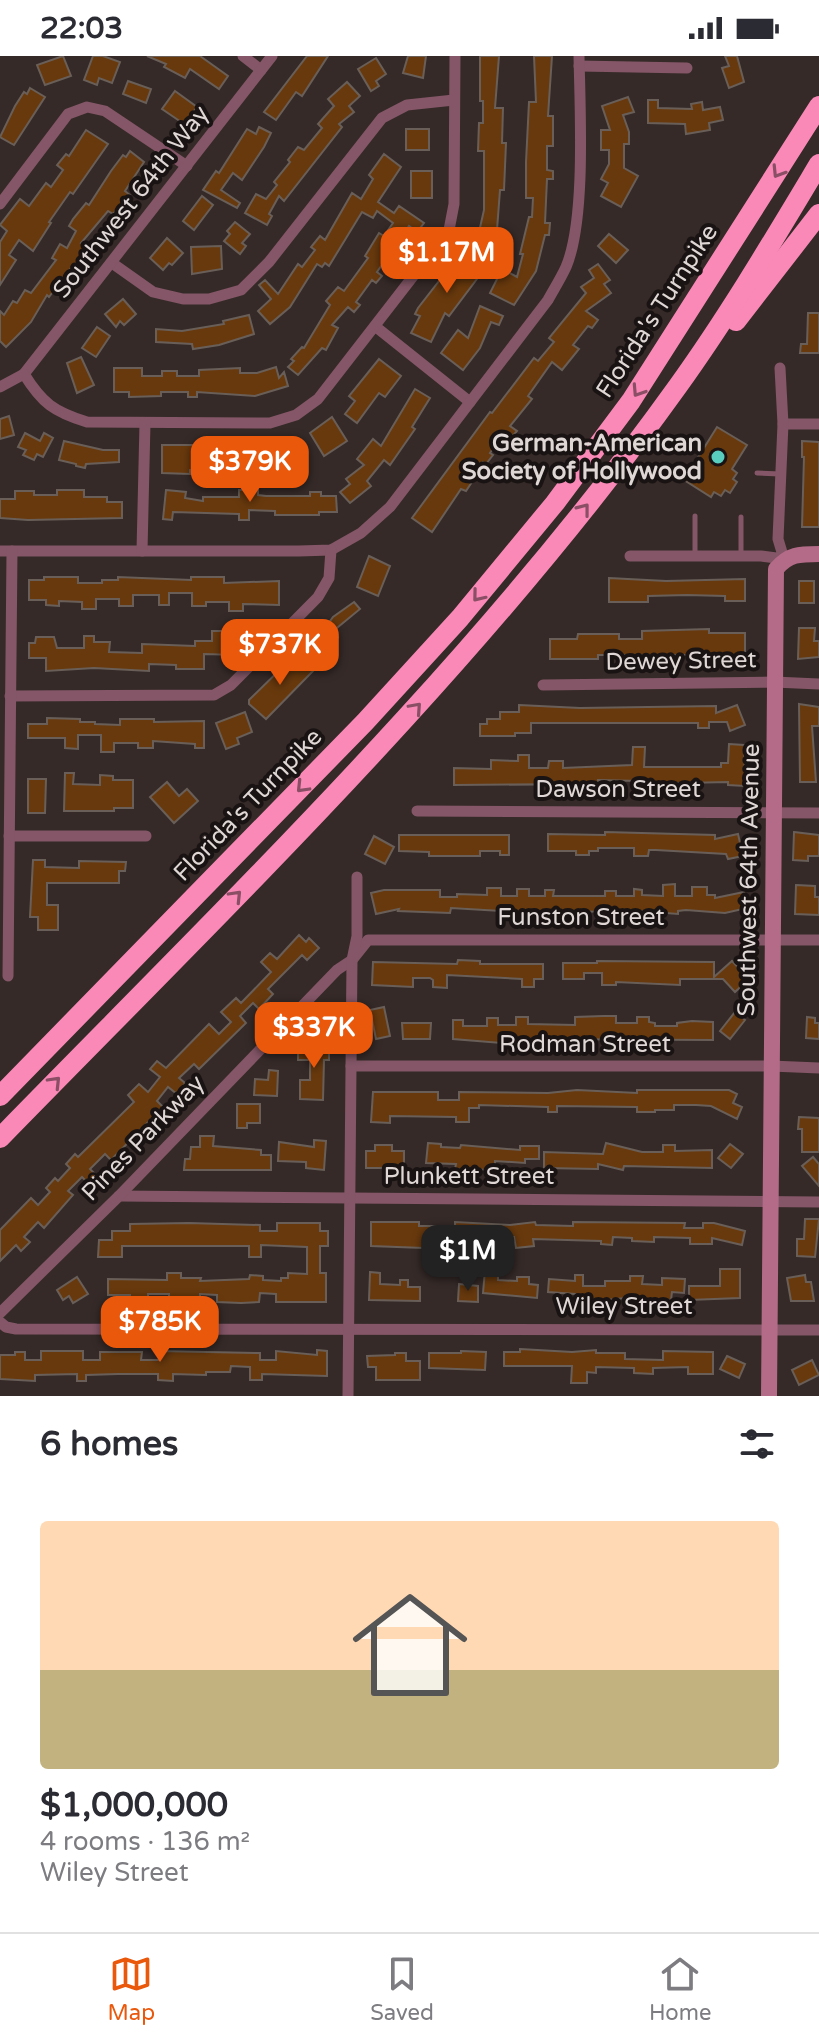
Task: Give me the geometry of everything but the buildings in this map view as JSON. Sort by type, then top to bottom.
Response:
[{"type":"highway","name":"Florida's Turnpike","points":[[0,1096],[365,722],[460,618],[555,503],[631,401],[819,106]]},
{"type":"highway","points":[[0,1138],[388,739],[482,633],[585,508],[678,386],[764,256],[819,164]]},
{"type":"highway","points":[[678,386],[713,354],[819,214]]},
{"type":"street","points":[[243,56],[261,70]]},
{"type":"street","name":"Southwest 64th Way","points":[[24,374],[272,56]]},
{"type":"street","points":[[0,387],[24,374],[38,396],[61,414],[87,422],[270,423],[296,415],[318,399],[449,230],[454,204],[455,56]]},
{"type":"street","points":[[8,976],[10,696],[6,551],[331,550],[361,533],[390,507],[548,300],[567,265],[576,227],[579,61],[687,68]]},
{"type":"street","points":[[112,263],[153,292],[183,299],[209,299],[241,290],[269,262],[382,118],[407,105],[454,100]]},
{"type":"street","points":[[0,204],[68,114],[87,107],[105,111],[187,166]]},
{"type":"street","points":[[376,327],[470,402]]},
{"type":"street","name":"Southwest 64th Avenue","points":[[769,1396],[776,569],[784,559],[778,539],[783,424],[780,368]]},
{"type":"street","points":[[142,551],[145,423]]},
{"type":"street","points":[[783,424],[819,424]]},
{"type":"street","points":[[10,696],[214,695],[231,685],[318,597],[329,578],[331,550]]},
{"type":"street","points":[[630,556],[784,559],[796,554],[819,554]]},
{"type":"street","name":"Dewey Street","points":[[543,685],[819,684]]},
{"type":"street","name":"Dawson Street","points":[[417,811],[819,813]]},
{"type":"street","points":[[9,836],[146,836]]},
{"type":"street","points":[[348,1396],[352,960],[357,936],[357,877]]},
{"type":"street","name":"Funston Street","points":[[352,960],[368,940],[819,940]]},
{"type":"street","name":"Pines Parkway","points":[[0,1313],[119,1196],[337,970],[352,960]]},
{"type":"street","name":"Rodman Street","points":[[351,1066],[819,1068]]},
{"type":"street","name":"Plunkett Street","points":[[119,1196],[770,1199],[819,1202]]},
{"type":"street","name":"Wiley Street","points":[[0,1322],[16,1329],[819,1330]]},
{"type":"lane","points":[[757,473],[781,474]]},
{"type":"lane","points":[[695,516],[695,556]]},
{"type":"lane","points":[[741,517],[741,556]]},
{"type":"place","name":"German-American Society of Hollywood","points":[[718,457]]}]
